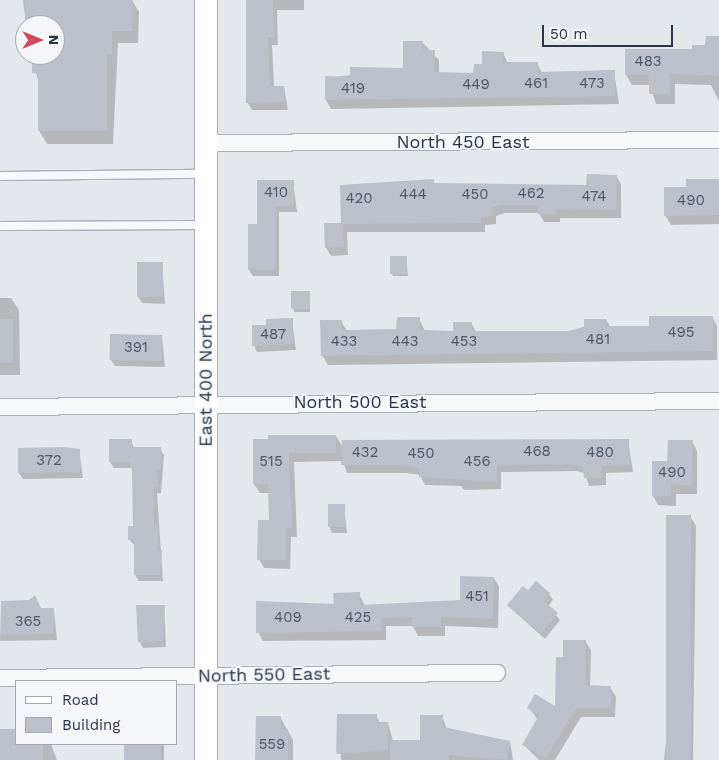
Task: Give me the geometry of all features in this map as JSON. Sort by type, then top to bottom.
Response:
[{"type":"main road","name":"East 400 North","points":[[206,0],[208,143],[206,760]]},
{"type":"street","name":"North 450 East","points":[[208,143],[719,140]]},
{"type":"street","name":"North 500 East","points":[[0,407],[206,403],[719,401]]},
{"type":"street","name":"North 550 East","points":[[0,678],[497,673]]},
{"type":"lane","points":[[0,176],[207,174]]},
{"type":"lane","points":[[0,226],[207,226]]},
{"type":"building","points":[[25,0],[132,0],[132,31],[112,31],[112,54],[107,54],[107,131],[38,131],[38,73],[32,73],[32,65],[65,65],[65,15],[25,15]]},
{"type":"building","points":[[246,0],[273,0],[274,37],[268,37],[270,86],[284,86],[285,102],[246,103]]},
{"type":"building","points":[[706,36],[719,36],[719,76],[670,74],[670,94],[649,94],[649,75],[625,75],[625,49],[692,49],[692,45],[705,45]]},
{"type":"building","points":[[403,41],[423,41],[423,50],[435,50],[435,72],[473,73],[474,64],[482,64],[482,51],[504,52],[503,62],[538,62],[538,72],[615,70],[615,96],[325,100],[325,76],[350,77],[350,67],[403,68]]},
{"type":"building","points":[[587,174],[617,175],[616,210],[556,209],[556,214],[538,214],[538,205],[500,205],[492,208],[492,216],[481,217],[481,223],[343,224],[344,247],[325,248],[324,223],[341,223],[340,185],[434,179],[434,183],[586,185]]},
{"type":"building","points":[[686,179],[719,179],[719,215],[664,216],[664,187],[686,187]]},
{"type":"building","points":[[257,180],[294,180],[294,206],[276,206],[276,270],[248,270],[248,224],[257,224]]},
{"type":"building","points":[[390,256],[407,256],[407,274],[390,274]]},
{"type":"building","points":[[137,262],[163,262],[163,297],[137,297]]},
{"type":"building","points":[[291,291],[310,291],[310,309],[291,309]]},
{"type":"building","points":[[649,316],[713,316],[713,351],[321,356],[320,320],[342,320],[342,330],[396,329],[397,317],[420,317],[420,330],[453,331],[453,322],[472,322],[472,331],[568,331],[584,327],[584,319],[607,319],[607,326],[649,326]]},
{"type":"building","points":[[293,318],[293,344],[252,346],[252,325],[266,325],[266,319]]},
{"type":"building","points":[[0,319],[13,319],[13,363],[0,363]]},
{"type":"building","points":[[110,334],[162,335],[162,361],[110,360]]},
{"type":"building","points":[[268,435],[336,435],[336,453],[289,453],[292,528],[286,528],[286,560],[257,560],[258,520],[269,520],[268,484],[253,484],[253,439],[268,439]]},
{"type":"building","points":[[109,439],[132,439],[132,447],[161,447],[161,469],[157,469],[158,487],[154,487],[154,526],[158,526],[158,550],[162,550],[160,575],[134,575],[134,540],[128,540],[128,526],[133,526],[132,471],[130,462],[109,462]]},
{"type":"building","points":[[629,439],[630,465],[602,466],[602,478],[584,478],[583,467],[571,464],[497,465],[497,482],[419,477],[419,468],[401,465],[341,465],[342,440]]},
{"type":"building","points":[[668,440],[693,440],[692,485],[671,484],[671,496],[652,496],[652,461],[667,461]]},
{"type":"building","points":[[64,447],[80,449],[80,472],[18,473],[18,448]]},
{"type":"building","points":[[328,504],[345,504],[345,527],[328,527]]},
{"type":"building","points":[[666,515],[691,515],[691,760],[666,760]]},
{"type":"building","points":[[460,576],[494,577],[493,619],[441,617],[441,627],[412,627],[412,617],[381,618],[382,631],[256,633],[256,601],[334,604],[333,593],[360,592],[360,605],[460,600]]},
{"type":"building","points":[[536,581],[550,593],[544,601],[558,613],[541,634],[507,605],[523,586],[528,590]]},
{"type":"building","points":[[35,595],[41,608],[54,608],[54,634],[1,635],[1,601],[29,600]]},
{"type":"building","points":[[136,605],[165,605],[163,641],[138,642]]},
{"type":"building","points":[[563,640],[586,640],[586,685],[611,686],[611,708],[576,708],[546,758],[522,745],[539,715],[527,708],[535,694],[555,706],[556,657],[563,657]]},
{"type":"building","points":[[337,714],[377,714],[377,722],[388,722],[388,750],[336,754]]},
{"type":"building","points":[[420,715],[443,715],[443,727],[510,741],[507,760],[449,755],[449,760],[390,760],[390,740],[420,740]]},
{"type":"building","points":[[256,716],[281,716],[281,729],[288,729],[288,760],[255,760]]},
{"type":"building","points":[[0,729],[15,729],[15,745],[43,745],[43,760],[0,760]]},
{"type":"building","points":[[124,745],[161,745],[161,760],[124,760]]}]
